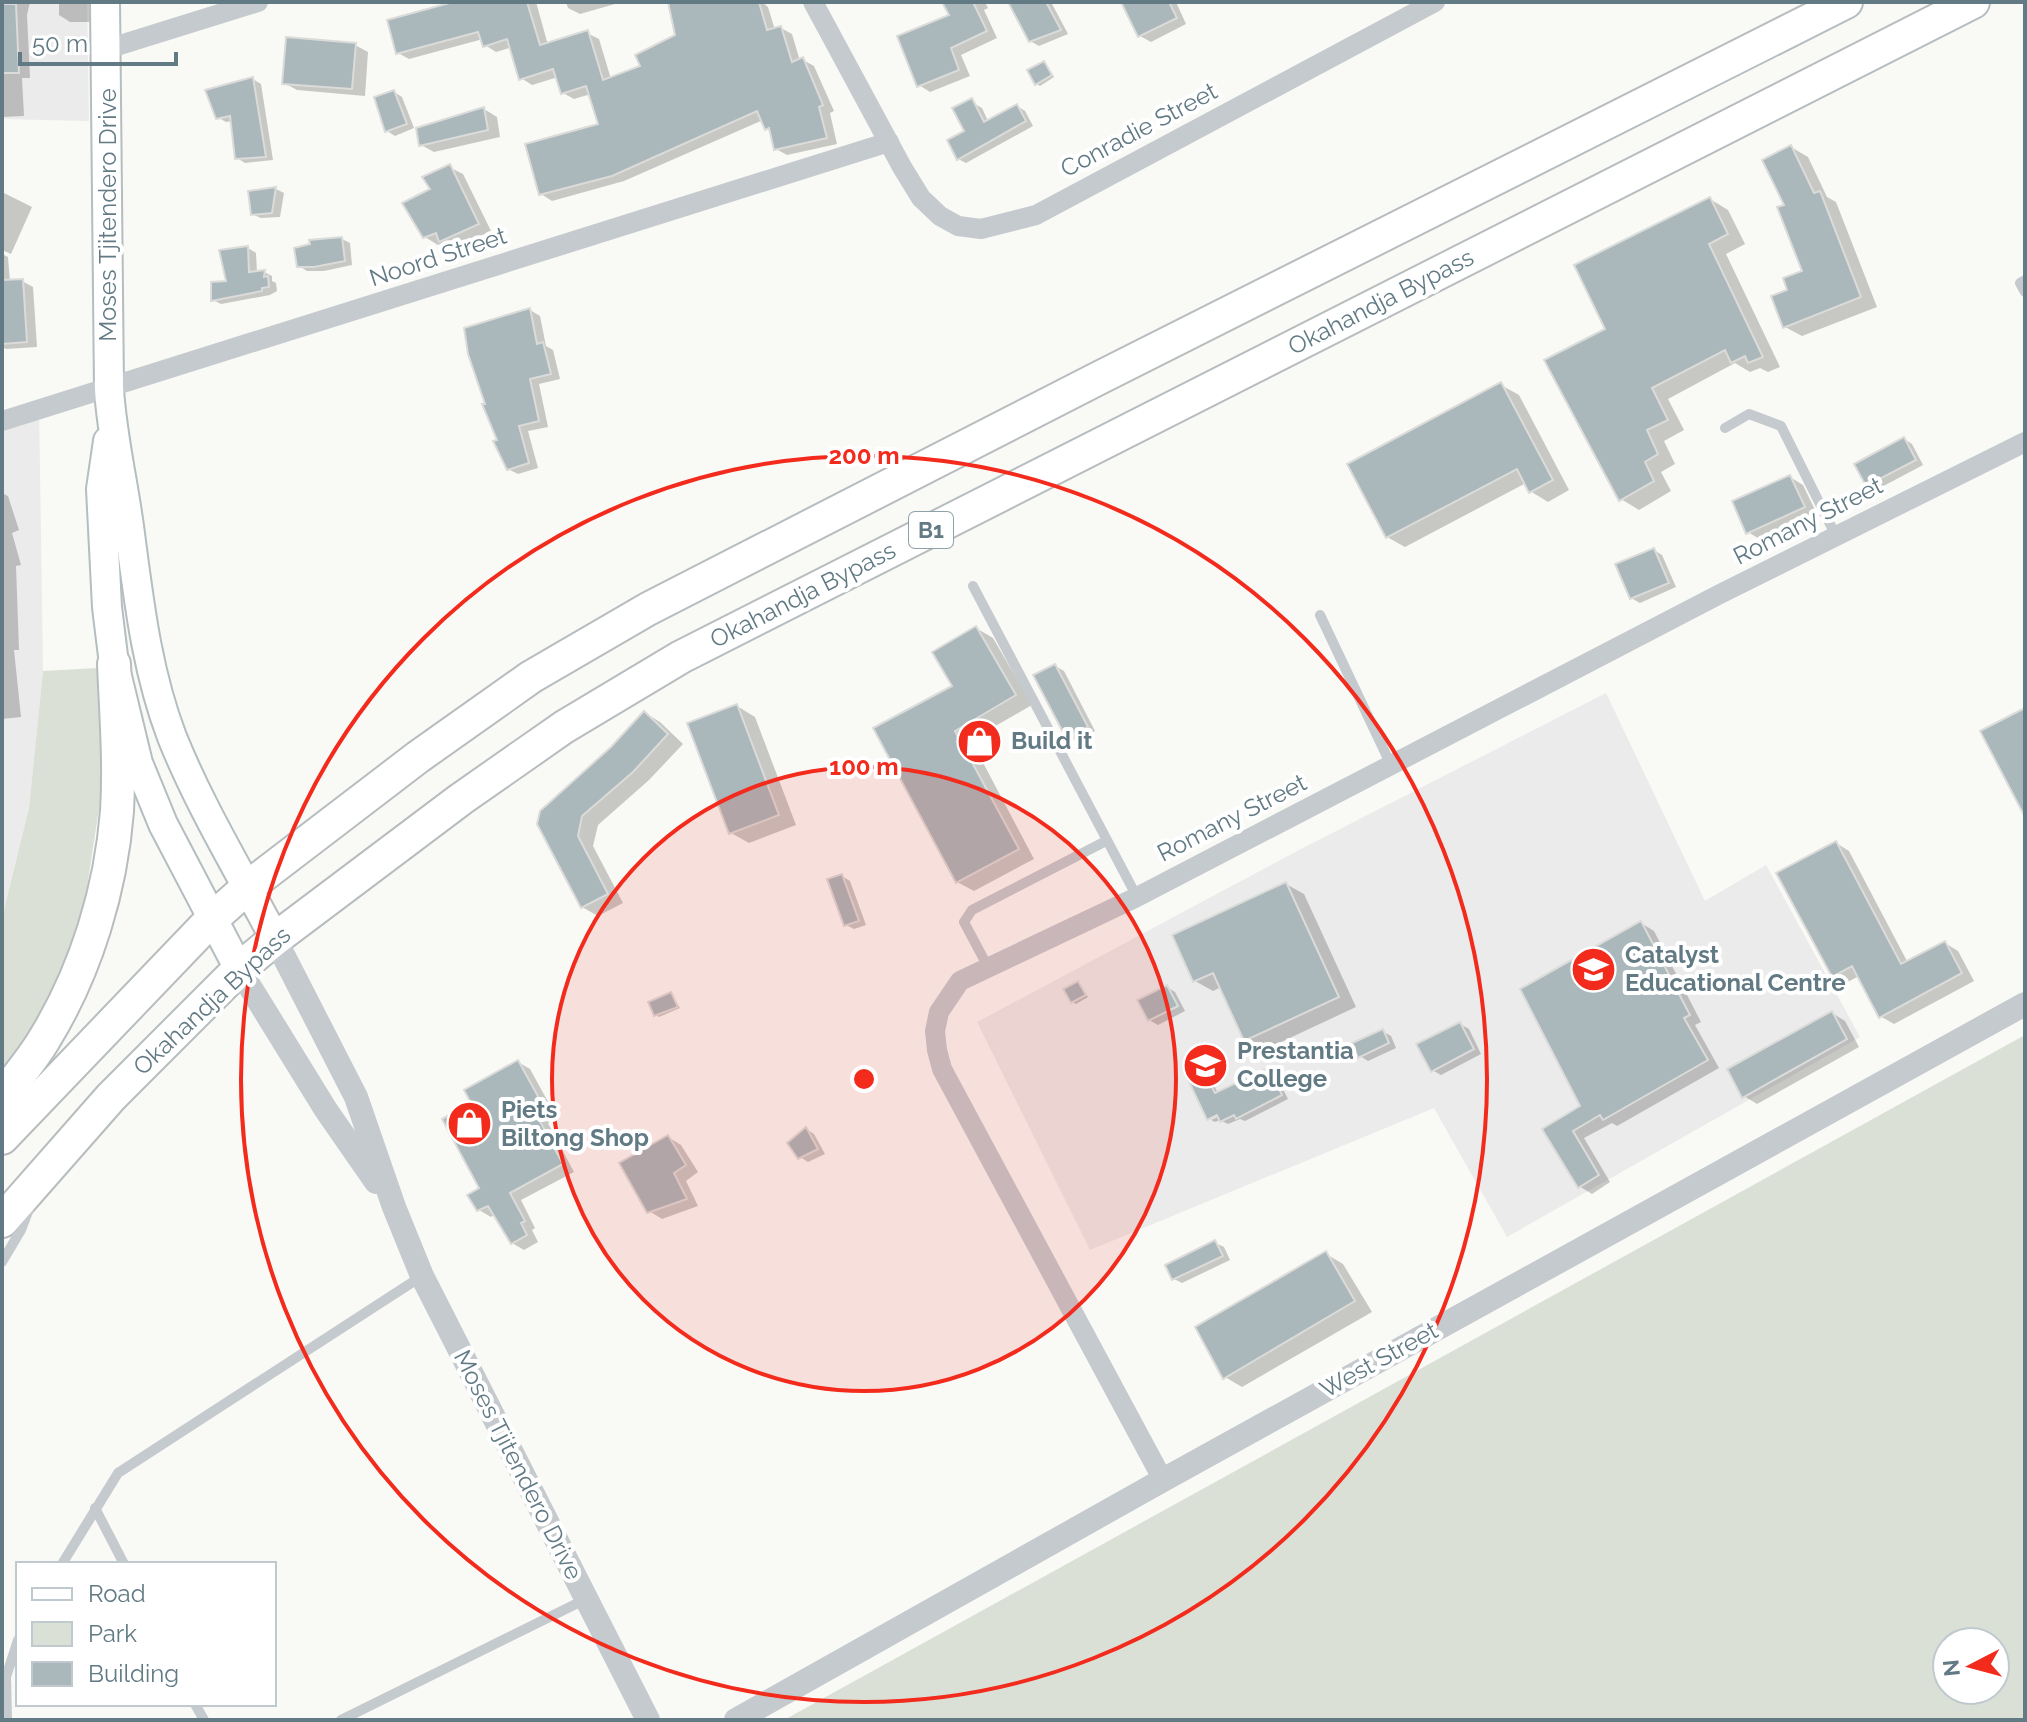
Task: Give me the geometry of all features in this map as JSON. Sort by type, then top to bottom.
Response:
[{"type":"highway","name":"B1","points":[[2,1138],[211,920],[248,887],[418,757],[531,677],[648,609],[1846,2]]},
{"type":"highway","name":"Okahandja Bypass","points":[[2,1221],[111,1097],[239,969],[461,799],[564,727],[681,657],[1973,2]]},
{"type":"highway","points":[[2,1097],[46,1037],[84,960],[100,908],[117,813],[114,664]]},
{"type":"main road","name":"Moses Tjitendero Drive","points":[[105,2],[109,389],[112,429],[120,459],[139,608],[155,681],[177,748],[206,812],[275,939]]},
{"type":"main road","name":"Moses Tjitendero Drive","points":[[112,429],[104,458],[101,489],[107,607],[114,664],[138,763],[163,824],[239,969]]},
{"type":"street","points":[[107,49],[258,2]]},
{"type":"street","name":"Conradie Street","points":[[813,2],[921,198],[940,216],[958,226],[981,229],[1036,215],[1424,4]]},
{"type":"street","name":"Noord Street","points":[[2,421],[889,142]]},
{"type":"street","name":"Romany Street","points":[[1163,1480],[942,1069],[935,1031],[939,1012],[960,981],[1137,897],[1836,536],[2025,442]]},
{"type":"street","name":"Moses Tjitendero Drive","points":[[275,939],[356,1097],[394,1207],[422,1276],[648,1720]]},
{"type":"street","name":"Moses Tjitendero Drive","points":[[239,969],[326,1110],[394,1207]]},
{"type":"street","name":"West Street","points":[[736,1720],[1163,1480],[2025,1004]]},
{"type":"lane","points":[[2025,280],[2020,283],[2025,292]]},
{"type":"lane","points":[[1725,428],[1749,414],[1781,426],[1836,536]]},
{"type":"lane","points":[[973,586],[1137,897]]},
{"type":"lane","points":[[1320,615],[1391,765]]},
{"type":"lane","points":[[988,967],[964,922],[972,910],[1106,841]]},
{"type":"lane","points":[[2,1262],[21,1230],[40,1181]]},
{"type":"lane","points":[[63,1562],[118,1473],[422,1276]]},
{"type":"lane","points":[[95,1508],[123,1562]]},
{"type":"lane","points":[[341,1720],[586,1599]]},
{"type":"lane","points":[[7,1720],[6,1677],[16,1646]]},
{"type":"shaded area","points":[[2,2],[87,2],[89,121],[2,119]]},
{"type":"shaded area","points":[[39,410],[43,671],[29,808],[2,918],[2,421]]},
{"type":"shaded area","name":"Catalyst Educational Centre","points":[[1606,693],[1705,901],[1766,865],[1860,1037],[1507,1237],[1434,1108],[1090,1250],[977,1022],[1303,848]]},
{"type":"green space","points":[[97,668],[102,789],[85,900],[62,973],[35,1027],[2,1076],[2,918],[29,808],[43,671]]},
{"type":"green space","points":[[2025,1035],[2025,1720],[784,1720]]},
{"type":"building","points":[[453,2],[527,2],[540,45],[588,30],[603,80],[640,66],[635,55],[675,35],[668,2],[759,2],[767,30],[781,26],[792,62],[803,57],[823,105],[819,107],[827,138],[774,150],[769,128],[765,130],[757,111],[612,176],[539,195],[525,144],[598,124],[586,86],[561,94],[553,69],[519,80],[507,39],[483,47],[478,32],[396,54],[387,20]]},
{"type":"building","points":[[942,2],[973,2],[987,31],[951,48],[959,70],[917,87],[897,36],[949,15]]},
{"type":"building","points":[[1008,2],[1046,2],[1061,30],[1029,42]]},
{"type":"building","points":[[1121,2],[1169,2],[1177,18],[1138,37]]},
{"type":"building","points":[[2,4],[16,4],[19,73],[2,73]]},
{"type":"building","points":[[286,37],[356,43],[352,89],[282,84]]},
{"type":"building","points":[[1044,61],[1052,75],[1035,85],[1027,70]]},
{"type":"building","points":[[253,77],[266,157],[235,159],[230,116],[216,119],[205,90]]},
{"type":"building","points":[[394,90],[407,124],[385,132],[374,97]]},
{"type":"building","points":[[972,98],[984,122],[1017,104],[1026,121],[957,160],[947,140],[964,131],[952,108]]},
{"type":"building","points":[[484,107],[488,130],[419,146],[416,128]]},
{"type":"building","points":[[1791,145],[1814,193],[1820,191],[1861,297],[1783,328],[1771,296],[1787,290],[1783,278],[1802,271],[1777,207],[1784,205],[1762,160]]},
{"type":"building","points":[[450,164],[479,224],[439,242],[436,233],[423,238],[402,203],[430,189],[422,177]]},
{"type":"building","points":[[276,187],[272,213],[251,215],[248,191]]},
{"type":"building","points":[[1710,197],[1728,234],[1709,244],[1763,357],[1748,363],[1745,356],[1731,363],[1725,350],[1652,388],[1668,420],[1647,430],[1658,454],[1645,462],[1654,481],[1619,501],[1544,360],[1605,329],[1574,265]]},
{"type":"building","points":[[342,237],[345,261],[297,267],[294,248],[310,244],[309,240]]},
{"type":"building","points":[[248,246],[249,272],[265,270],[264,277],[268,276],[269,287],[211,301],[211,282],[226,281],[219,250]]},
{"type":"building","points":[[23,279],[27,342],[2,344],[2,280]]},
{"type":"building","points":[[530,308],[537,344],[543,342],[551,374],[530,379],[539,421],[519,426],[529,463],[507,470],[493,441],[497,440],[482,404],[485,404],[468,354],[464,328]]},
{"type":"building","points":[[1501,382],[1553,480],[1529,493],[1517,469],[1386,538],[1347,464]]},
{"type":"building","points":[[1904,437],[1916,460],[1866,486],[1854,464]]},
{"type":"building","points":[[1790,475],[1805,507],[1746,534],[1732,501]]},
{"type":"building","points":[[1654,548],[1669,583],[1630,599],[1615,564]]},
{"type":"building","points":[[976,626],[1016,695],[955,731],[1019,849],[956,883],[873,728],[952,686],[932,652]]},
{"type":"building","points":[[1055,664],[1088,727],[1066,738],[1033,675]]},
{"type":"building","points":[[737,704],[779,815],[729,834],[687,723]]},
{"type":"building","points":[[2025,708],[2025,817],[1980,731]]},
{"type":"building","points":[[644,711],[668,734],[633,772],[582,816],[578,836],[608,894],[581,908],[537,824],[540,811],[611,747]]},
{"type":"building","points":[[1836,841],[1901,964],[1945,941],[1962,973],[1879,1018],[1852,966],[1832,977],[1776,873]]},
{"type":"building","points":[[842,874],[859,921],[844,926],[827,879]]},
{"type":"building","points":[[1286,882],[1339,997],[1244,1041],[1213,973],[1193,982],[1172,935]]},
{"type":"building","points":[[1641,921],[1690,1015],[1684,1018],[1708,1060],[1603,1120],[1600,1115],[1573,1131],[1599,1175],[1578,1188],[1542,1129],[1580,1106],[1520,989]]},
{"type":"building","points":[[1078,981],[1086,995],[1071,1003],[1063,989]]},
{"type":"building","points":[[1167,985],[1178,1006],[1148,1021],[1137,1000]]},
{"type":"building","points":[[671,992],[678,1007],[654,1016],[648,1002]]},
{"type":"building","points":[[1832,1011],[1847,1039],[1742,1098],[1727,1069]]},
{"type":"building","points":[[1460,1022],[1474,1049],[1431,1072],[1416,1044]]},
{"type":"building","points":[[1383,1029],[1389,1043],[1358,1058],[1352,1043]]},
{"type":"building","points":[[518,1060],[546,1111],[537,1116],[563,1164],[510,1193],[525,1221],[521,1223],[527,1235],[511,1244],[488,1206],[477,1211],[467,1195],[479,1188],[442,1119],[471,1103],[464,1090]]},
{"type":"building","points":[[1199,1064],[1215,1093],[1268,1068],[1282,1095],[1236,1119],[1234,1115],[1220,1122],[1217,1115],[1207,1120],[1185,1073]]},
{"type":"building","points":[[806,1127],[818,1149],[798,1159],[787,1143]]},
{"type":"building","points":[[668,1135],[686,1165],[674,1173],[687,1199],[647,1213],[619,1163]]},
{"type":"building","points":[[1215,1240],[1223,1256],[1172,1280],[1165,1265]]},
{"type":"building","points":[[1326,1251],[1355,1301],[1223,1379],[1195,1327]]},
{"type":"place","name":"Build it","points":[[980,741]]},
{"type":"place","name":"Catalyst Educational Centre","points":[[1594,969]]},
{"type":"place","name":"Prestantia College","points":[[1206,1065]]},
{"type":"place","name":"Piets Biltong Shop","points":[[470,1124]]}]
